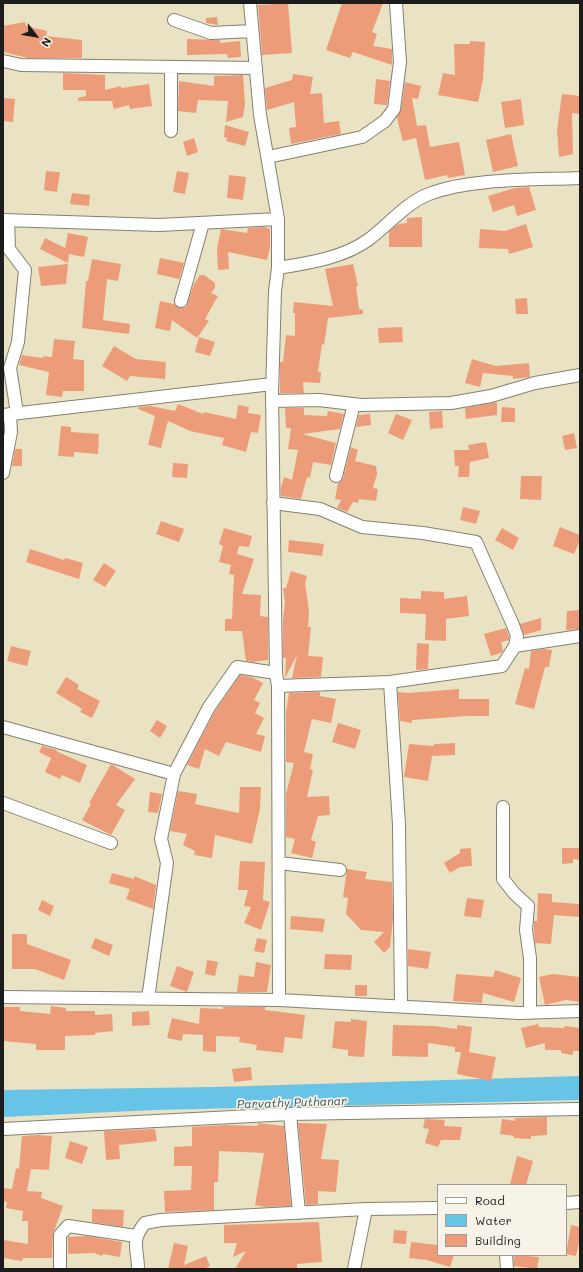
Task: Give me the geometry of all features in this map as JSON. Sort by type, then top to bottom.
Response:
[{"type":"street","points":[[250,3],[260,115],[278,219],[278,268],[275,291],[272,401],[276,673],[278,686],[280,1000]]},
{"type":"street","points":[[268,158],[362,137],[386,121],[394,109],[400,62],[396,3]]},
{"type":"street","points":[[174,20],[211,33],[252,31]]},
{"type":"street","points":[[3,61],[21,65],[256,68]]},
{"type":"street","points":[[171,67],[171,131]]},
{"type":"street","points":[[278,268],[314,262],[342,253],[361,244],[427,194],[471,184],[580,178]]},
{"type":"street","points":[[3,473],[11,432],[10,368],[18,342],[25,270],[9,249],[5,220],[159,225],[278,219]]},
{"type":"street","points":[[181,301],[203,223]]},
{"type":"street","points":[[272,401],[319,400],[354,404],[451,402],[491,396],[535,383],[580,375]]},
{"type":"street","points":[[10,414],[272,384]]},
{"type":"street","points":[[336,476],[354,404]]},
{"type":"street","points":[[273,502],[320,509],[362,527],[423,533],[476,542],[517,636],[515,646],[502,666],[390,682],[278,686]]},
{"type":"street","points":[[515,646],[580,636]]},
{"type":"street","points":[[148,999],[167,863],[161,839],[174,774],[209,707],[237,667],[276,673]]},
{"type":"street","points":[[390,682],[399,825],[401,1006]]},
{"type":"street","points":[[3,727],[174,774]]},
{"type":"street","points":[[3,803],[111,843]]},
{"type":"street","points":[[503,807],[504,879],[514,893],[528,906],[526,930],[530,958],[530,1012]]},
{"type":"street","points":[[279,863],[340,870]]},
{"type":"street","points":[[3,997],[280,1000],[530,1012],[580,1011]]},
{"type":"street","points":[[3,1129],[290,1114],[580,1109]]},
{"type":"street","points":[[290,1114],[298,1213]]},
{"type":"street","points":[[567,1203],[580,1202]]},
{"type":"street","points":[[138,1269],[138,1260],[135,1249],[136,1236],[145,1223],[161,1220],[366,1209],[437,1208]]},
{"type":"street","points":[[354,1269],[366,1209]]},
{"type":"street","points":[[60,1269],[60,1235],[68,1226],[136,1236]]},
{"type":"street","points":[[506,1256],[507,1269]]},
{"type":"water","name":"Parvathy Puthanar","points":[[580,1076],[580,1100],[155,1110],[3,1117],[3,1090],[215,1087]]},
{"type":"building","points":[[288,3],[292,53],[262,55],[258,5]]},
{"type":"building","points":[[342,3],[383,3],[372,32],[377,34],[373,46],[392,49],[392,65],[353,52],[350,58],[326,50]]},
{"type":"building","points":[[217,17],[218,25],[206,23],[206,18]]},
{"type":"building","points":[[25,22],[26,26],[47,31],[46,36],[82,40],[82,58],[28,58],[3,52],[3,26]]},
{"type":"building","points":[[187,39],[220,40],[220,43],[240,41],[241,57],[228,58],[227,54],[187,55]]},
{"type":"building","points":[[470,41],[485,42],[483,80],[478,102],[438,95],[443,73],[455,75],[454,44],[470,44]]},
{"type":"building","points":[[63,73],[105,75],[105,90],[121,86],[121,88],[149,84],[152,106],[130,109],[129,105],[114,109],[112,101],[78,101],[78,98],[86,96],[86,90],[63,90]]},
{"type":"building","points":[[293,74],[313,77],[310,94],[322,93],[324,123],[339,121],[341,134],[291,144],[289,128],[296,127],[294,102],[267,110],[265,88],[292,80]]},
{"type":"building","points":[[243,75],[245,104],[243,117],[226,122],[228,101],[198,100],[196,113],[178,111],[179,81],[214,86],[214,76]]},
{"type":"building","points":[[376,79],[390,81],[387,105],[374,104]]},
{"type":"building","points":[[405,82],[421,86],[418,99],[412,98],[417,126],[426,125],[430,147],[459,142],[465,175],[448,178],[447,175],[425,180],[416,138],[403,141],[399,127],[397,117],[401,110]]},
{"type":"building","points":[[562,94],[580,96],[580,114],[572,113],[573,154],[559,157],[557,130]]},
{"type":"building","points":[[3,98],[15,99],[13,122],[3,121]]},
{"type":"building","points":[[521,99],[524,125],[505,128],[501,102]]},
{"type":"building","points":[[225,125],[249,132],[245,146],[226,141],[227,138],[224,137]]},
{"type":"building","points":[[511,134],[518,166],[493,172],[486,140]]},
{"type":"building","points":[[194,138],[198,152],[187,156],[183,142]]},
{"type":"building","points":[[46,171],[60,172],[57,192],[44,190]]},
{"type":"building","points":[[177,171],[189,173],[185,194],[173,192]]},
{"type":"building","points":[[229,175],[246,177],[243,200],[227,198]]},
{"type":"building","points":[[529,187],[536,210],[517,216],[514,205],[493,212],[488,196],[515,188]]},
{"type":"building","points":[[72,193],[90,195],[89,206],[70,204]]},
{"type":"building","points":[[422,217],[422,247],[389,247],[389,232],[394,227],[399,224],[407,223],[407,218]]},
{"type":"building","points":[[526,224],[533,247],[509,254],[508,249],[479,248],[480,229],[505,231]]},
{"type":"building","points":[[264,227],[270,229],[270,248],[267,260],[228,252],[229,269],[218,270],[217,249],[221,229],[247,233],[248,228]]},
{"type":"building","points":[[68,233],[88,237],[84,257],[69,254],[68,263],[40,249],[45,238],[65,248]]},
{"type":"building","points":[[160,258],[184,263],[179,279],[157,274]]},
{"type":"building","points":[[92,259],[121,264],[118,281],[107,279],[103,320],[130,324],[129,334],[82,328],[86,281],[88,281]]},
{"type":"building","points":[[68,264],[66,284],[41,286],[38,267]]},
{"type":"building","points":[[353,264],[358,286],[356,287],[359,309],[363,310],[363,314],[328,318],[318,372],[321,372],[320,383],[303,382],[304,393],[280,393],[280,362],[283,362],[286,335],[295,336],[295,313],[293,313],[294,302],[333,306],[325,269]]},
{"type":"building","points":[[200,275],[204,275],[215,283],[215,288],[211,293],[218,296],[205,319],[209,321],[197,338],[172,320],[170,331],[155,328],[160,301],[174,304],[179,308],[186,307],[194,284]]},
{"type":"building","points":[[527,298],[528,314],[516,314],[515,299]]},
{"type":"building","points":[[402,327],[403,342],[379,343],[378,328]]},
{"type":"building","points":[[199,337],[215,342],[210,356],[195,352]]},
{"type":"building","points":[[54,339],[75,341],[73,359],[84,360],[84,391],[63,391],[62,397],[46,395],[49,372],[19,365],[22,355],[43,358],[43,356],[52,357]]},
{"type":"building","points":[[114,346],[136,359],[166,362],[165,379],[130,376],[127,381],[102,366]]},
{"type":"building","points":[[472,359],[496,366],[529,363],[530,377],[513,379],[513,376],[483,373],[480,387],[465,383]]},
{"type":"building","points":[[497,402],[497,415],[466,419],[465,408]]},
{"type":"building","points":[[178,404],[203,414],[204,412],[236,419],[238,405],[249,407],[248,413],[261,415],[258,433],[251,432],[246,452],[222,445],[224,438],[190,431],[168,421],[161,448],[148,445],[155,416],[138,409],[139,407],[151,406],[175,411]]},
{"type":"building","points":[[502,407],[515,408],[515,422],[501,422]]},
{"type":"building","points":[[285,408],[304,408],[304,415],[327,416],[328,411],[344,414],[340,429],[302,434],[336,443],[331,465],[313,462],[310,478],[307,477],[301,499],[281,496],[281,488],[284,477],[292,480],[298,450],[288,449],[291,428],[286,428]]},
{"type":"building","points":[[442,411],[443,428],[430,429],[429,412]]},
{"type":"building","points":[[370,414],[371,425],[356,427],[359,415]]},
{"type":"building","points":[[396,414],[412,420],[403,440],[388,433]]},
{"type":"building","points":[[61,426],[71,427],[71,432],[99,434],[98,454],[74,452],[74,457],[58,456]]},
{"type":"building","points":[[574,433],[577,448],[565,450],[562,436]]},
{"type":"building","points":[[486,442],[489,458],[470,462],[469,477],[458,477],[459,466],[455,466],[454,450],[469,450],[468,445]]},
{"type":"building","points":[[351,447],[358,450],[355,461],[376,466],[377,474],[373,488],[378,489],[376,501],[359,499],[358,503],[353,502],[347,512],[337,508],[341,500],[335,499],[338,483],[343,478]]},
{"type":"building","points":[[15,449],[22,449],[22,466],[12,466]]},
{"type":"building","points":[[173,463],[188,464],[187,478],[172,477]]},
{"type":"building","points":[[521,476],[542,476],[541,500],[520,499]]},
{"type":"building","points":[[463,507],[480,511],[476,524],[460,520]]},
{"type":"building","points":[[161,521],[184,529],[179,542],[156,534]]},
{"type":"building","points":[[560,527],[580,535],[580,540],[574,554],[553,546]]},
{"type":"building","points":[[224,528],[252,536],[249,547],[239,546],[237,554],[254,559],[242,594],[261,595],[260,616],[268,617],[268,660],[253,662],[246,661],[242,631],[225,631],[225,619],[232,619],[234,575],[229,574],[231,565],[219,562],[223,546],[219,544]]},
{"type":"building","points":[[502,528],[519,538],[513,550],[495,540]]},
{"type":"building","points":[[289,540],[324,544],[322,556],[288,552]]},
{"type":"building","points":[[30,549],[64,560],[65,558],[83,563],[79,579],[26,562]]},
{"type":"building","points":[[104,563],[116,571],[105,587],[93,580]]},
{"type":"building","points":[[291,571],[307,576],[305,583],[309,611],[308,627],[311,627],[308,656],[323,657],[321,677],[292,678],[297,655],[285,678],[286,658],[283,658],[283,619],[285,602],[283,588],[286,588]]},
{"type":"building","points":[[421,591],[444,592],[444,599],[467,596],[469,616],[446,619],[446,641],[425,640],[426,614],[400,613],[400,598],[421,599]]},
{"type":"building","points":[[580,610],[580,629],[566,630],[567,611]]},
{"type":"building","points":[[541,618],[541,630],[524,635],[520,624]]},
{"type":"building","points":[[506,628],[509,640],[501,642],[503,651],[501,653],[491,656],[484,634]]},
{"type":"building","points":[[417,643],[429,644],[428,669],[416,670]]},
{"type":"building","points":[[11,646],[31,651],[27,666],[7,661]]},
{"type":"building","points":[[543,649],[552,650],[549,667],[545,667],[534,709],[515,704],[525,668],[529,669],[531,651]]},
{"type":"building","points":[[240,675],[252,677],[263,683],[254,700],[260,703],[255,713],[264,718],[256,734],[265,736],[261,752],[226,742],[219,756],[205,749],[199,769],[187,765],[215,711]]},
{"type":"building","points":[[66,677],[79,685],[77,689],[100,701],[92,718],[80,712],[82,709],[56,693]]},
{"type":"building","points":[[459,689],[459,699],[489,699],[489,716],[412,720],[412,723],[400,721],[398,692],[408,693]]},
{"type":"building","points":[[320,692],[320,696],[336,699],[331,723],[312,719],[304,752],[313,754],[310,769],[313,770],[307,797],[329,796],[330,815],[318,816],[311,840],[316,842],[312,858],[291,853],[295,839],[286,837],[286,794],[294,763],[286,762],[286,712],[289,693]]},
{"type":"building","points":[[157,720],[167,726],[160,738],[150,731]]},
{"type":"building","points":[[338,723],[361,730],[355,749],[332,742]]},
{"type":"building","points":[[455,743],[455,755],[432,756],[428,781],[404,777],[409,744],[434,746],[434,744]]},
{"type":"building","points":[[42,746],[57,750],[56,751],[87,765],[80,783],[62,775],[60,779],[45,772],[51,758],[39,752]]},
{"type":"building","points":[[111,764],[135,779],[116,805],[125,810],[111,835],[82,820],[91,804],[89,803]]},
{"type":"building","points":[[240,787],[261,787],[260,809],[252,844],[215,835],[212,858],[194,855],[195,851],[183,845],[187,834],[170,831],[178,791],[197,794],[195,804],[239,813]]},
{"type":"building","points":[[150,792],[162,794],[158,813],[148,812]]},
{"type":"building","points":[[471,848],[472,866],[460,867],[450,873],[444,863],[460,853],[460,849]]},
{"type":"building","points":[[562,848],[580,848],[580,860],[573,859],[573,863],[562,864]]},
{"type":"building","points":[[240,861],[265,862],[263,900],[270,902],[261,930],[244,923],[251,907],[244,906],[248,890],[238,890]]},
{"type":"building","points":[[347,869],[367,872],[365,879],[392,882],[393,919],[390,947],[384,953],[374,942],[384,932],[361,930],[346,914],[348,898],[343,897]]},
{"type":"building","points":[[112,873],[134,879],[134,876],[156,885],[153,909],[126,899],[130,889],[109,883]]},
{"type":"building","points":[[538,893],[552,894],[552,902],[580,904],[580,917],[554,915],[551,944],[535,943],[534,921],[537,921]]},
{"type":"building","points":[[467,898],[484,900],[481,918],[464,916]]},
{"type":"building","points":[[42,900],[54,906],[50,916],[38,910]]},
{"type":"building","points":[[291,916],[325,919],[323,932],[290,929]]},
{"type":"building","points":[[12,934],[27,934],[27,944],[71,960],[64,980],[35,969],[12,969]]},
{"type":"building","points":[[95,938],[113,945],[109,956],[91,948]]},
{"type":"building","points":[[257,938],[267,940],[264,953],[254,951]]},
{"type":"building","points":[[408,949],[431,952],[428,969],[408,966]]},
{"type":"building","points":[[325,954],[352,955],[351,970],[324,969]]},
{"type":"building","points":[[207,960],[218,962],[215,976],[205,974]]},
{"type":"building","points":[[256,962],[271,965],[267,992],[237,992],[239,975],[254,977]]},
{"type":"building","points":[[177,966],[194,972],[187,992],[170,986]]},
{"type":"building","points":[[495,970],[521,978],[514,1002],[483,993],[482,1003],[453,1001],[456,974],[493,977]]},
{"type":"building","points":[[553,974],[580,977],[580,1002],[566,1000],[545,1005],[539,977]]},
{"type":"building","points":[[355,985],[367,985],[367,996],[355,996]]},
{"type":"building","points":[[51,1006],[66,1008],[66,1011],[95,1011],[95,1015],[112,1014],[113,1031],[95,1033],[95,1035],[65,1036],[65,1050],[36,1050],[36,1044],[3,1041],[3,1007],[20,1007],[20,1011],[50,1014]]},
{"type":"building","points":[[223,1007],[265,1007],[265,1010],[305,1015],[302,1039],[285,1037],[283,1053],[256,1050],[257,1045],[239,1042],[240,1037],[216,1036],[216,1052],[203,1051],[203,1035],[183,1034],[182,1041],[167,1038],[172,1018],[199,1024],[200,1008],[223,1009]]},
{"type":"building","points":[[149,1011],[150,1025],[132,1026],[132,1012]]},
{"type":"building","points":[[351,1019],[367,1021],[364,1057],[348,1056],[348,1050],[332,1048],[335,1021],[351,1022]]},
{"type":"building","points":[[538,1024],[539,1027],[564,1028],[565,1026],[580,1028],[580,1051],[573,1051],[573,1055],[561,1053],[561,1050],[545,1050],[545,1043],[526,1048],[521,1028]]},
{"type":"building","points":[[393,1025],[434,1026],[457,1029],[457,1025],[472,1027],[469,1052],[496,1057],[491,1081],[457,1074],[461,1052],[455,1052],[455,1047],[428,1043],[428,1057],[392,1056]]},
{"type":"building","points":[[251,1067],[252,1080],[234,1082],[232,1069]]},
{"type":"building","points":[[547,1117],[547,1135],[531,1136],[531,1139],[514,1138],[514,1136],[500,1134],[502,1119],[515,1121],[515,1118]]},
{"type":"building","points":[[425,1119],[445,1120],[444,1126],[462,1127],[460,1140],[441,1140],[438,1147],[425,1143],[429,1129],[423,1128]]},
{"type":"building","points":[[258,1123],[284,1126],[291,1206],[265,1207],[255,1205],[264,1153],[219,1151],[218,1182],[214,1182],[214,1210],[165,1212],[164,1191],[191,1190],[192,1166],[174,1166],[174,1147],[192,1146],[192,1127],[226,1125],[258,1126]]},
{"type":"building","points":[[298,1123],[327,1124],[321,1159],[339,1160],[336,1192],[318,1191],[318,1204],[306,1205]]},
{"type":"building","points":[[155,1129],[157,1141],[119,1145],[120,1159],[106,1160],[104,1131]]},
{"type":"building","points":[[22,1136],[52,1136],[49,1170],[31,1169],[27,1191],[42,1192],[41,1198],[63,1206],[53,1234],[52,1258],[23,1258],[22,1261],[3,1258],[3,1240],[28,1244],[28,1221],[22,1221],[23,1211],[6,1208],[7,1202],[3,1201],[3,1188],[12,1189],[16,1168],[19,1169]]},
{"type":"building","points":[[70,1141],[88,1147],[82,1164],[65,1158]]},
{"type":"building","points":[[517,1156],[533,1161],[526,1184],[510,1184]]},
{"type":"building","points":[[92,1209],[124,1210],[123,1227],[92,1222]]},
{"type":"building","points":[[319,1222],[322,1262],[297,1264],[297,1269],[235,1269],[246,1251],[233,1257],[237,1243],[224,1243],[224,1225]]},
{"type":"building","points":[[571,1225],[580,1227],[580,1239],[576,1256],[567,1254]]},
{"type":"building","points":[[394,1230],[407,1231],[406,1244],[393,1243]]},
{"type":"building","points":[[87,1236],[122,1242],[120,1257],[103,1254],[102,1256],[94,1253],[68,1254],[68,1237]]},
{"type":"building","points":[[411,1242],[437,1245],[437,1256],[454,1256],[450,1267],[427,1260],[409,1258]]},
{"type":"building","points":[[174,1243],[188,1246],[184,1265],[206,1256],[210,1266],[204,1269],[168,1269]]},
{"type":"building","points":[[514,1256],[539,1257],[537,1269],[514,1266]]}]
